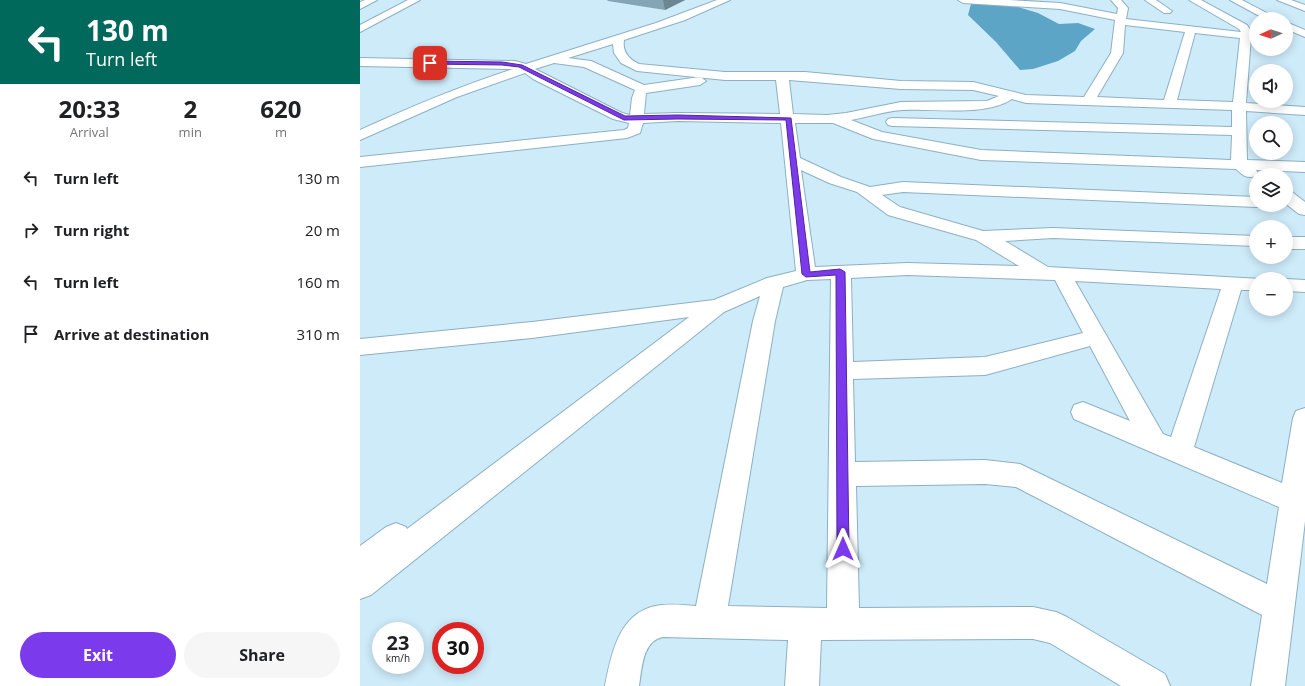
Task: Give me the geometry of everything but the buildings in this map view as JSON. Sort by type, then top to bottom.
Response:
[{"type":"street","points":[[360,6],[372,0]]},
{"type":"street","points":[[360,29],[415,0]]},
{"type":"street","points":[[360,136],[447,97],[549,60],[667,24],[709,8],[725,0]]},
{"type":"street","points":[[963,0],[1026,2],[1060,6],[1120,20],[1246,36]]},
{"type":"street","points":[[1088,100],[1117,53],[1120,20],[1123,8],[1116,0]]},
{"type":"street","points":[[1150,0],[1167,10]]},
{"type":"street","points":[[1194,0],[1243,27],[1246,31],[1239,106],[1238,164]]},
{"type":"street","points":[[1235,0],[1259,12]]},
{"type":"street","points":[[1282,0],[1305,8]]},
{"type":"street","points":[[675,11],[692,3],[709,8]]},
{"type":"street","points":[[1293,28],[1305,34]]},
{"type":"street","points":[[1170,104],[1192,29]]},
{"type":"street","points":[[619,39],[619,51],[624,60],[628,64],[637,67],[725,76],[782,76],[858,80],[901,86],[972,86],[1008,96],[1026,99],[1239,106],[1305,111]]},
{"type":"street","points":[[549,60],[592,66],[642,89],[660,88],[725,76]]},
{"type":"street","points":[[360,62],[502,63],[526,68],[537,76],[618,116],[638,119],[678,117],[836,119],[888,107],[913,105],[993,104],[1008,96]]},
{"type":"street","points":[[494,93],[572,62]]},
{"type":"street","points":[[782,76],[789,119],[806,274]]},
{"type":"street","points":[[360,162],[621,135],[635,130],[638,119],[639,96],[642,89]]},
{"type":"street","points":[[958,151],[961,105]]},
{"type":"street","points":[[888,107],[898,138]]},
{"type":"street","points":[[836,119],[868,133],[981,155],[1305,167]]},
{"type":"street","points":[[893,122],[1239,131]]},
{"type":"street","points":[[794,161],[835,180],[868,192],[894,211],[982,236],[1052,274],[1096,337],[1156,443]]},
{"type":"street","points":[[1238,164],[1249,172]]},
{"type":"street","points":[[868,192],[902,187],[1249,202]]},
{"type":"street","points":[[982,236],[1053,233],[1249,241]]},
{"type":"street","points":[[1293,242],[1305,243]]},
{"type":"street","points":[[360,347],[532,330],[705,308],[774,283],[806,274],[907,269],[1249,283]]},
{"type":"street","points":[[840,272],[843,624]]},
{"type":"street","points":[[1179,453],[1233,282]]},
{"type":"street","points":[[709,622],[764,321],[774,283]]},
{"type":"street","points":[[1293,285],[1305,286]]},
{"type":"street","points":[[360,584],[428,522],[705,308]]},
{"type":"street","points":[[841,371],[985,366],[1096,337]]},
{"type":"street","points":[[1083,412],[1293,500]]},
{"type":"street","points":[[1268,686],[1305,418]]},
{"type":"street","points":[[842,474],[985,472],[1020,476],[1279,607]]},
{"type":"street","points":[[360,564],[428,522]]},
{"type":"street","points":[[622,686],[633,642],[643,627],[663,621],[805,624],[1033,623],[1056,628],[1153,686]]},
{"type":"street","points":[[802,686],[805,624]]},
{"type":"water","points":[[971,4],[994,4],[1018,7],[1038,13],[1059,24],[1078,23],[1095,29],[1081,41],[1075,51],[1058,61],[1033,69],[1020,70],[996,42],[968,15]]},
{"type":"route","points":[[430,63],[502,63],[520,66],[526,68],[537,76],[624,118],[638,119],[678,117],[789,119],[806,274],[840,272],[843,549]]}]
